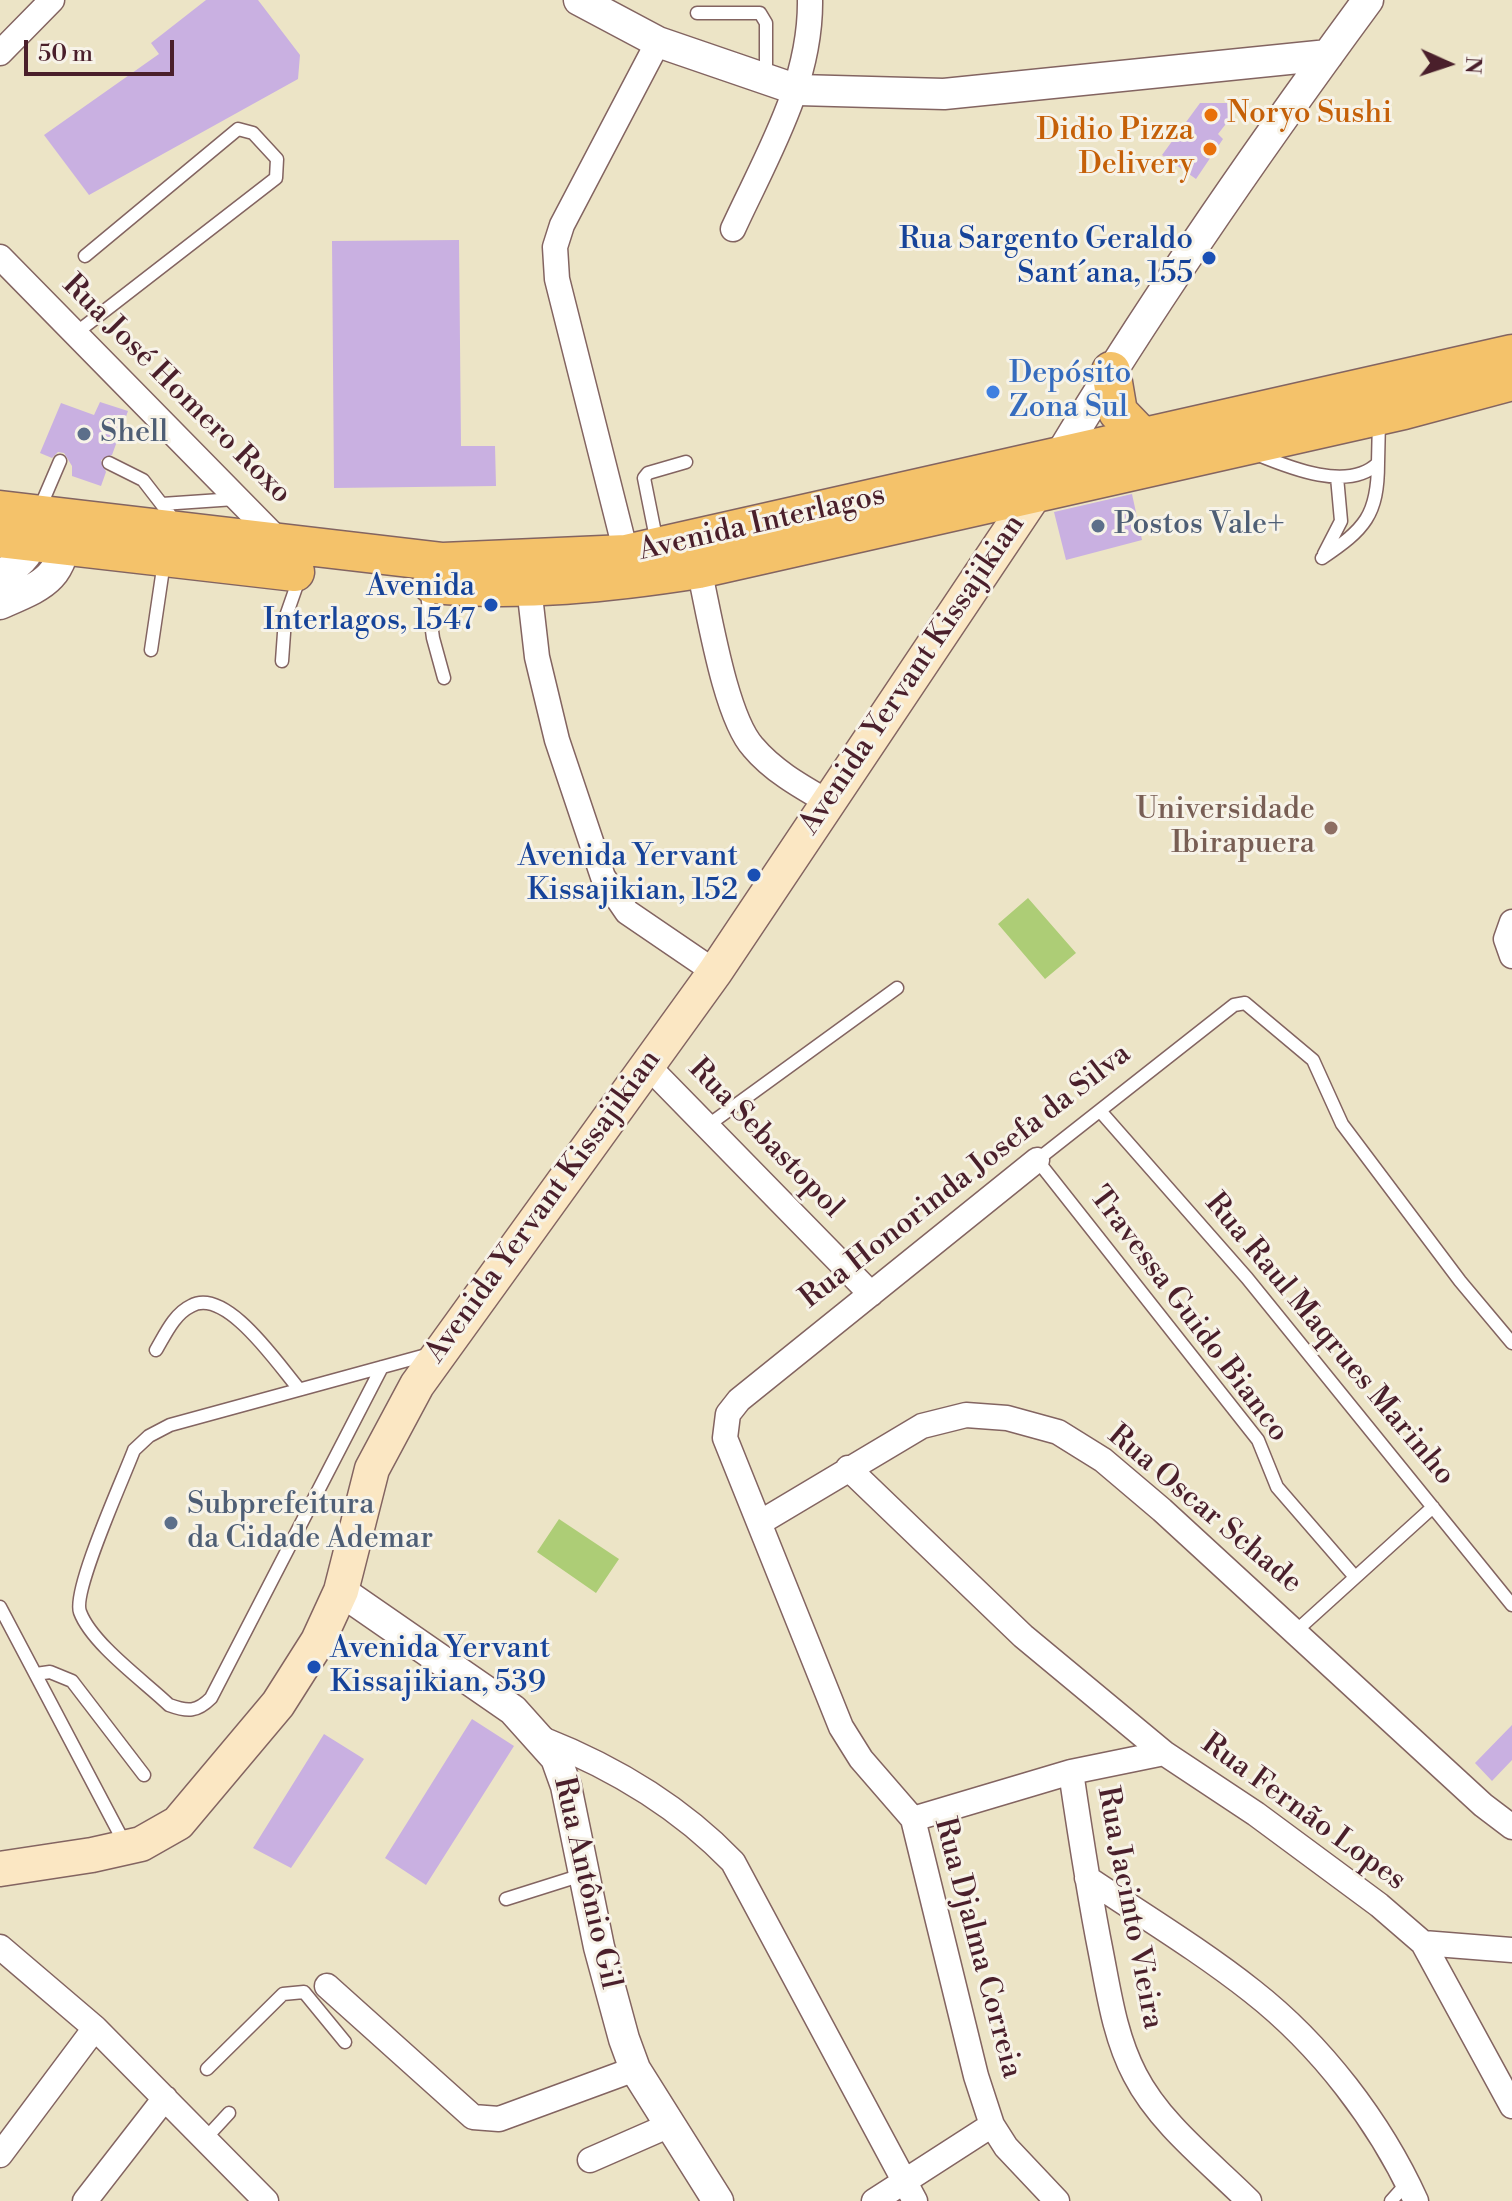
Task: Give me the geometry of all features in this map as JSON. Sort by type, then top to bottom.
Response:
[{"type":"main road","name":"Avenida Interlagos","points":[[34,529],[170,531],[426,583],[488,589],[529,587],[1143,438],[1375,400],[1511,366]]},
{"type":"main road","points":[[1111,371],[1118,412],[1143,438]]},
{"type":"main road","name":"Avenida Interlagos","points":[[292,558],[443,562],[639,560],[699,569],[1238,447],[1375,400]]},
{"type":"main road","name":"Avenida Yervant Kissajikian","points":[[0,1869],[141,1844],[178,1823],[278,1704],[318,1641],[341,1591],[372,1469],[417,1385],[715,972],[1059,457]]},
{"type":"street","points":[[0,53],[52,0]]},
{"type":"street","points":[[579,0],[658,42],[798,90],[944,94],[1328,55]]},
{"type":"street","points":[[733,229],[798,90],[806,56],[810,0]]},
{"type":"street","points":[[1059,457],[1111,371],[1260,146],[1368,0]]},
{"type":"street","points":[[639,560],[557,279],[555,255],[562,225],[576,194],[658,42]]},
{"type":"street","name":"Rua José Homero Roxo","points":[[0,257],[238,498],[292,558]]},
{"type":"street","points":[[0,575],[23,561],[34,529]]},
{"type":"street","points":[[0,604],[32,590],[54,575],[34,529]]},
{"type":"street","points":[[699,569],[724,673],[746,738],[776,768],[828,802]]},
{"type":"street","points":[[529,587],[537,657],[557,740],[603,877],[627,912],[715,972]]},
{"type":"street","points":[[1512,922],[1506,939],[1512,956]]},
{"type":"street","name":"Rua Sebastopol","points":[[646,1064],[871,1294]]},
{"type":"street","name":"Rua Honorinda Josefa da Silva","points":[[739,1400],[1037,1160]]},
{"type":"street","name":"Rua Djalma Correia","points":[[739,1400],[728,1414],[725,1438],[841,1727],[861,1759],[913,1819],[976,2076],[992,2125],[1006,2147],[1057,2201]]},
{"type":"street","name":"Rua Oscar Schade","points":[[761,1522],[922,1426],[966,1415],[1007,1418],[1058,1432],[1103,1460],[1296,1631],[1483,1805],[1512,1827]]},
{"type":"street","points":[[848,1468],[1023,1636],[1164,1753]]},
{"type":"street","name":"Rua Antônio Gil","points":[[341,1591],[513,1710],[556,1758],[566,1786],[582,1875],[603,1963],[635,2069],[718,2201]]},
{"type":"street","points":[[542,1739],[604,1764],[705,1833],[733,1862],[909,2190]]},
{"type":"street","name":"Rua Fernão Lopes","points":[[913,1819],[1071,1772],[1164,1753],[1256,1814],[1379,1905],[1423,1943],[1512,2106]]},
{"type":"street","name":"Rua Jacinto Vieira","points":[[1071,1772],[1113,2015],[1136,2077],[1161,2113],[1249,2201]]},
{"type":"street","points":[[1087,1878],[1254,1993],[1308,2043],[1354,2097],[1412,2192]]},
{"type":"street","points":[[1423,1943],[1512,1950]]},
{"type":"street","points":[[0,1947],[95,2028],[266,2201]]},
{"type":"street","points":[[327,1986],[473,2117],[499,2119],[635,2069]]},
{"type":"street","points":[[0,2155],[95,2028]]},
{"type":"street","points":[[85,2201],[165,2098]]},
{"type":"street","points":[[590,2160],[670,2125]]},
{"type":"street","points":[[874,2201],[909,2190],[992,2125]]},
{"type":"lane","points":[[697,13],[760,13],[766,23],[766,80]]},
{"type":"lane","points":[[76,333],[276,178],[277,159],[253,133],[238,129],[85,256]]},
{"type":"lane","points":[[1337,477],[1341,521],[1322,558],[1367,520],[1378,491],[1375,400]]},
{"type":"lane","points":[[1238,447],[1270,460],[1337,477],[1359,476],[1378,463]]},
{"type":"lane","points":[[34,529],[60,461]]},
{"type":"lane","points":[[639,560],[644,478],[648,473],[686,462]]},
{"type":"lane","points":[[109,463],[143,480],[170,531],[151,650]]},
{"type":"lane","points":[[170,531],[238,498]]},
{"type":"lane","points":[[282,661],[292,558]]},
{"type":"lane","points":[[426,583],[433,638],[444,678]]},
{"type":"lane","points":[[707,1126],[897,988]]},
{"type":"lane","name":"Rua Honorinda Josefa da Silva","points":[[1037,1160],[1234,1005],[1249,1005],[1306,1051],[1342,1124],[1460,1281],[1512,1343]]},
{"type":"lane","name":"Rua Raul Maqrues Marinho","points":[[1101,1112],[1247,1278],[1512,1605]]},
{"type":"lane","name":"Travessa Guido Bianco","points":[[1037,1160],[1258,1440],[1277,1487],[1355,1577]]},
{"type":"lane","points":[[156,1350],[170,1325],[192,1305],[208,1303],[232,1312],[299,1389]]},
{"type":"lane","points":[[382,1367],[211,1698],[200,1709],[186,1711],[169,1705],[88,1628],[79,1609],[82,1584],[134,1450],[149,1436],[170,1425],[299,1389],[441,1351]]},
{"type":"lane","points":[[1296,1631],[1433,1507]]},
{"type":"lane","points":[[0,1607],[116,1821],[126,1847]]},
{"type":"lane","points":[[36,1674],[50,1672],[72,1681],[144,1775]]},
{"type":"lane","points":[[506,1899],[582,1875]]},
{"type":"lane","points":[[207,2069],[283,1994],[294,1991],[304,1992],[345,2042]]},
{"type":"lane","points":[[205,2139],[229,2113]]},
{"type":"lane","points":[[1391,2201],[1412,2192]]},
{"type":"green space","points":[[1028,898],[1076,953],[1045,979],[998,924]]},
{"type":"green space","points":[[559,1519],[619,1559],[596,1593],[537,1552]]},
{"type":"building","points":[[206,0],[258,0],[300,55],[298,79],[89,195],[44,135],[159,54],[151,43]]},
{"type":"building","points":[[1200,103],[1227,103],[1229,120],[1218,134],[1223,139],[1196,179],[1162,155]]},
{"type":"building","points":[[459,240],[461,446],[495,446],[496,486],[334,488],[332,241]]},
{"type":"building","name":"Shell","points":[[100,402],[128,411],[112,455],[101,460],[106,472],[101,486],[72,476],[72,466],[64,453],[58,452],[52,458],[40,453],[61,403],[94,415]]},
{"type":"building","name":"Postos Vale+","points":[[1132,494],[1142,540],[1066,560],[1054,512]]},
{"type":"building","points":[[472,1719],[514,1746],[426,1885],[385,1858]]},
{"type":"building","points":[[1512,1725],[1512,1760],[1492,1781],[1475,1763]]},
{"type":"building","points":[[324,1734],[364,1759],[291,1868],[253,1848]]},
{"type":"place","name":"Noryo Sushi","points":[[1211,115]]},
{"type":"place","name":"Didio Pizza Delivery","points":[[1210,149]]},
{"type":"place","name":"Rua Sargento Geraldo Sant´ana, 155","points":[[1209,258]]},
{"type":"place","name":"Depósito Zona Sul","points":[[993,392]]},
{"type":"place","name":"Shell","points":[[84,434]]},
{"type":"place","name":"Postos Vale+","points":[[1098,526]]},
{"type":"place","name":"Avenida Interlagos, 1547","points":[[491,605]]},
{"type":"place","name":"Universidade Ibirapuera","points":[[1331,828]]},
{"type":"place","name":"Avenida Yervant Kissajikian, 152","points":[[754,875]]},
{"type":"place","name":"Subprefeitura da Cidade Ademar","points":[[171,1523]]},
{"type":"place","name":"Avenida Yervant Kissajikian, 539","points":[[314,1667]]}]
